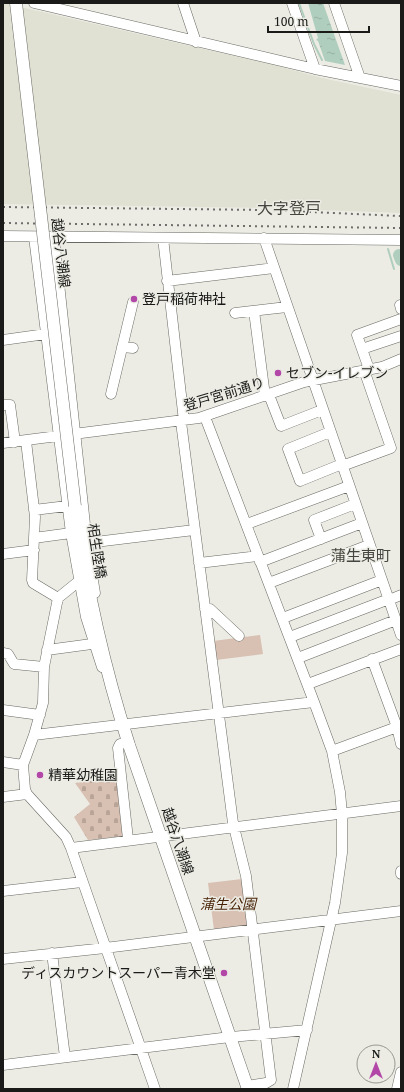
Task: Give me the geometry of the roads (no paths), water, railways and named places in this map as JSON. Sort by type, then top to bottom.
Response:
[{"type":"main road","name":"越谷八潮線","points":[[16,3],[71,506]]},
{"type":"main road","name":"相生陸橋","points":[[71,506],[90,600]]},
{"type":"main road","name":"越谷八潮線","points":[[90,600],[97,643],[128,742],[248,1088]]},
{"type":"street","points":[[34,3],[317,70],[401,86]]},
{"type":"street","points":[[183,3],[196,42]]},
{"type":"street","points":[[292,3],[317,70]]},
{"type":"street","points":[[334,3],[360,78]]},
{"type":"street","points":[[3,236],[401,240]]},
{"type":"street","points":[[34,237],[59,436],[71,506],[71,533],[79,581],[97,643],[47,650]]},
{"type":"street","points":[[54,237],[87,543],[98,604],[97,614],[94,619]]},
{"type":"street","points":[[162,238],[194,530],[233,828],[246,876],[271,1080],[248,1088]]},
{"type":"street","points":[[264,238],[322,410],[401,635]]},
{"type":"street","points":[[167,281],[274,268]]},
{"type":"street","points":[[111,394],[133,302]]},
{"type":"street","points":[[235,313],[287,307]]},
{"type":"street","points":[[254,311],[267,395],[281,426],[322,410]]},
{"type":"street","points":[[330,432],[288,449],[300,481],[391,448],[357,335],[401,319]]},
{"type":"street","points":[[3,340],[65,332]]},
{"type":"street","points":[[362,349],[401,336]]},
{"type":"street","points":[[122,348],[133,348]]},
{"type":"street","name":"登戸宮前通り","points":[[3,443],[205,417],[312,380],[367,370],[388,365],[401,359]]},
{"type":"street","points":[[3,405],[10,405],[15,442]]},
{"type":"street","points":[[205,417],[308,684],[332,751],[340,792],[342,814],[340,867],[333,920],[293,1089]]},
{"type":"street","points":[[26,441],[34,510],[33,583],[58,598]]},
{"type":"street","points":[[247,524],[349,486]]},
{"type":"street","points":[[321,539],[314,520],[355,504]]},
{"type":"street","points":[[34,510],[71,506]]},
{"type":"street","points":[[199,564],[259,559],[321,539],[362,523]]},
{"type":"street","points":[[87,543],[194,530]]},
{"type":"street","points":[[34,538],[71,533]]},
{"type":"street","points":[[269,583],[369,545]]},
{"type":"street","points":[[3,554],[34,550]]},
{"type":"street","points":[[283,618],[382,580]]},
{"type":"street","points":[[79,581],[58,598],[44,667],[43,701],[34,735],[23,765],[25,789],[27,794],[66,837],[71,848],[155,1089]]},
{"type":"street","points":[[290,637],[401,595]]},
{"type":"street","points":[[205,609],[210,608],[239,636]]},
{"type":"street","points":[[298,658],[396,620]]},
{"type":"street","points":[[308,684],[401,649]]},
{"type":"street","points":[[3,653],[8,654],[14,664],[44,667]]},
{"type":"street","points":[[372,659],[397,727],[401,744]]},
{"type":"street","points":[[34,735],[314,702]]},
{"type":"street","points":[[3,710],[40,715]]},
{"type":"street","points":[[332,751],[397,727]]},
{"type":"street","points":[[128,742],[120,744],[118,748],[128,839]]},
{"type":"street","points":[[3,762],[23,765]]},
{"type":"street","points":[[3,797],[27,794]]},
{"type":"street","points":[[71,848],[128,839],[233,828],[401,806]]},
{"type":"street","points":[[3,891],[82,882]]},
{"type":"street","points":[[3,959],[105,948],[401,911]]},
{"type":"street","points":[[52,953],[65,1057]]},
{"type":"street","points":[[3,1065],[230,1037],[307,1030]]},
{"type":"street","points":[[397,1089],[401,1072]]},
{"type":"water","points":[[308,3],[323,3],[345,65],[325,61],[318,41],[316,40],[318,38]]},
{"type":"waterway","points":[[299,3],[314,44],[322,60]]},
{"type":"waterway","points":[[388,249],[394,269]]},
{"type":"waterway","points":[[399,255],[401,260]]},
{"type":"railway","points":[[3,207],[265,210],[401,216]]},
{"type":"railway","points":[[3,223],[401,228]]},
{"type":"place","name":"登戸稲荷神社","points":[[134,299]]},
{"type":"place","name":"セブン-イレブン","points":[[278,373]]},
{"type":"place","name":"精華幼稚園","points":[[40,775]]},
{"type":"place","name":"ディスカウントスーパー青木堂","points":[[224,973]]},
{"type":"district","name":"大字登戸","points":[[289,208]]},
{"type":"district","name":"蒲生東町","points":[[361,556]]},
{"type":"park label","name":"蒲生公園","points":[[228,904]]}]
